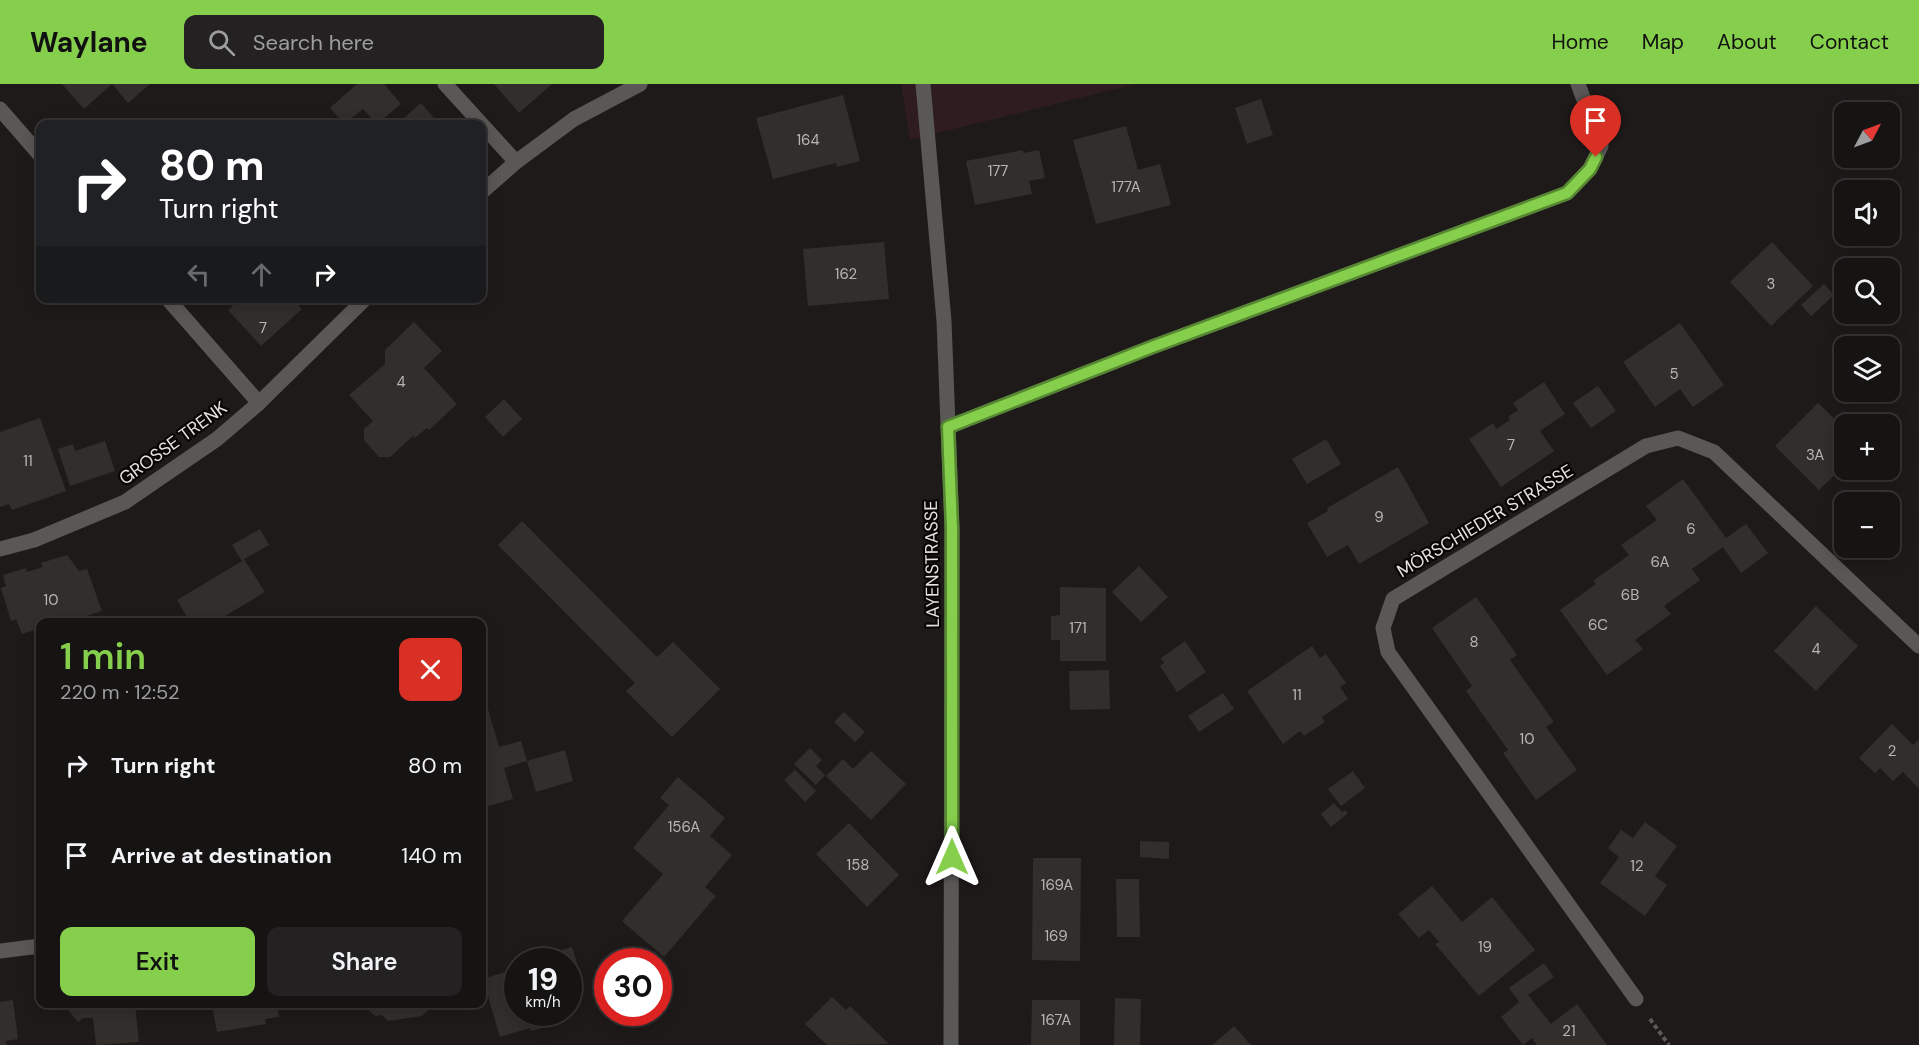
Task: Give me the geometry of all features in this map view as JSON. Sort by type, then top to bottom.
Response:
[{"type":"street","points":[[445,84],[478,120]]},
{"type":"street","points":[[486,188],[516,162],[574,119],[640,84]]},
{"type":"street","name":"LAYENSTRASSE","points":[[923,84],[944,321],[952,528],[951,1045]]},
{"type":"street","points":[[948,427],[1152,347],[1567,193],[1590,169],[1601,146],[1578,84]]},
{"type":"street","points":[[0,109],[36,150]]},
{"type":"street","points":[[486,129],[516,162]]},
{"type":"street","points":[[171,303],[259,403]]},
{"type":"street","name":"GROSSE TRENK","points":[[0,549],[34,540],[125,502],[217,440],[259,403],[361,303]]},
{"type":"street","name":"MÖRSCHIEDER STRASSE","points":[[1636,999],[1388,652],[1383,628],[1393,599],[1646,446],[1678,438],[1714,452],[1919,645]]},
{"type":"street","points":[[0,951],[36,946]]},
{"type":"path","points":[[1636,999],[1669,1045]]},
{"type":"shaded area","points":[[901,84],[1136,84],[910,140]]},
{"type":"building","points":[[62,84],[112,84],[84,109]]},
{"type":"building","points":[[112,84],[150,84],[128,103]]},
{"type":"building","points":[[357,84],[384,84],[401,104],[382,120],[373,120],[363,109],[349,120],[340,120],[330,108]]},
{"type":"building","points":[[494,84],[552,84],[519,113]]},
{"type":"building","points":[[843,95],[860,161],[837,167],[836,163],[773,179],[756,118]]},
{"type":"building","points":[[1261,99],[1273,135],[1247,144],[1235,108]]},
{"type":"building","points":[[421,103],[436,120],[402,120]]},
{"type":"building","points":[[1126,126],[1138,170],[1160,164],[1171,205],[1096,224],[1073,140]]},
{"type":"building","points":[[1023,150],[1023,153],[1039,150],[1045,178],[1029,181],[1032,194],[975,205],[966,161]]},
{"type":"building","points":[[884,242],[889,299],[808,306],[803,249]]},
{"type":"building","points":[[1772,242],[1813,286],[1771,326],[1730,282]]},
{"type":"building","points":[[1824,284],[1834,295],[1811,316],[1801,305]]},
{"type":"building","points":[[236,303],[297,303],[302,309],[261,346],[228,310]]},
{"type":"building","points":[[414,322],[442,351],[424,368],[457,404],[429,430],[427,428],[415,438],[413,436],[390,457],[379,457],[364,440],[364,429],[373,421],[349,395],[385,364],[385,350]]},
{"type":"building","points":[[1680,323],[1724,385],[1693,407],[1680,389],[1655,407],[1623,362]]},
{"type":"building","points":[[1544,382],[1565,414],[1540,431],[1554,451],[1501,487],[1469,439],[1493,423],[1496,429],[1510,420],[1508,417],[1518,410],[1513,403]]},
{"type":"building","points":[[1598,386],[1616,411],[1591,428],[1573,403]]},
{"type":"building","points":[[504,399],[522,419],[503,437],[485,417]]},
{"type":"building","points":[[1818,403],[1834,418],[1834,476],[1819,490],[1775,446]]},
{"type":"building","points":[[40,418],[66,491],[12,510],[9,504],[0,507],[0,432]]},
{"type":"building","points":[[1326,439],[1341,464],[1307,484],[1292,459]]},
{"type":"building","points":[[105,441],[115,471],[70,486],[58,449],[73,444],[75,451]]},
{"type":"building","points":[[1398,467],[1429,523],[1359,564],[1348,545],[1327,557],[1307,523],[1328,511],[1327,508]]},
{"type":"building","points":[[1683,479],[1726,538],[1746,524],[1768,553],[1741,573],[1723,547],[1692,569],[1700,580],[1664,606],[1671,614],[1635,640],[1643,649],[1607,675],[1560,610],[1596,584],[1593,581],[1629,555],[1621,545],[1657,520],[1646,506]]},
{"type":"building","points":[[522,521],[657,657],[673,642],[720,689],[672,737],[626,691],[635,683],[498,545]]},
{"type":"building","points":[[260,529],[269,545],[244,559],[265,592],[222,618],[188,618],[177,600],[242,561],[232,545]]},
{"type":"building","points":[[67,555],[79,571],[87,569],[102,611],[81,618],[36,618],[36,629],[22,634],[16,619],[11,621],[1,588],[6,586],[3,575],[26,568],[27,572],[43,567],[41,563]]},
{"type":"building","points":[[1139,566],[1168,597],[1141,622],[1112,592]]},
{"type":"building","points":[[1060,587],[1106,588],[1106,661],[1060,661],[1060,640],[1051,640],[1051,616],[1060,615]]},
{"type":"building","points":[[1476,597],[1517,655],[1510,660],[1554,722],[1546,727],[1577,770],[1536,800],[1503,753],[1508,750],[1466,691],[1472,686],[1432,628]]},
{"type":"building","points":[[1816,606],[1858,646],[1816,691],[1774,651]]},
{"type":"building","points":[[1185,641],[1206,672],[1177,692],[1160,666],[1164,663],[1161,658]]},
{"type":"building","points":[[1312,646],[1320,658],[1326,654],[1346,683],[1340,687],[1348,699],[1322,717],[1325,722],[1304,736],[1300,731],[1283,744],[1247,691]]},
{"type":"building","points":[[1109,670],[1110,709],[1070,710],[1069,671]]},
{"type":"building","points":[[1223,693],[1234,709],[1199,732],[1188,716]]},
{"type":"building","points":[[486,702],[499,747],[521,741],[527,761],[504,768],[513,799],[486,807]]},
{"type":"building","points":[[844,712],[865,732],[855,742],[834,722]]},
{"type":"building","points":[[1892,724],[1913,745],[1919,739],[1919,789],[1903,772],[1893,781],[1880,768],[1875,773],[1859,758]]},
{"type":"building","points":[[810,748],[822,760],[816,766],[825,775],[816,785],[794,764]]},
{"type":"building","points":[[565,750],[573,781],[536,792],[527,761]]},
{"type":"building","points":[[871,751],[906,784],[871,820],[826,776],[843,759],[853,769]]},
{"type":"building","points":[[795,770],[816,791],[805,802],[784,780]]},
{"type":"building","points":[[1353,771],[1365,788],[1341,806],[1328,789]]},
{"type":"building","points":[[678,777],[725,818],[710,836],[732,855],[705,887],[716,896],[672,948],[654,948],[622,921],[663,874],[633,848],[669,805],[660,798]]},
{"type":"building","points":[[1334,803],[1342,812],[1345,810],[1348,813],[1331,827],[1321,814]]},
{"type":"building","points":[[1645,822],[1677,846],[1655,876],[1667,885],[1645,916],[1600,883],[1619,857],[1608,848],[1621,830],[1633,838]]},
{"type":"building","points":[[849,823],[899,875],[867,907],[816,854]]},
{"type":"building","points":[[1140,841],[1169,842],[1169,859],[1140,857]]},
{"type":"building","points":[[1033,858],[1081,858],[1080,961],[1032,960]]},
{"type":"building","points":[[1116,879],[1139,879],[1140,937],[1117,937]]},
{"type":"building","points":[[1432,886],[1462,922],[1492,897],[1535,950],[1479,996],[1435,944],[1439,942],[1429,930],[1419,938],[1398,914]]},
{"type":"building","points":[[1544,963],[1554,977],[1528,995],[1551,1024],[1577,1004],[1607,1045],[1537,1045],[1532,1038],[1523,1045],[1501,1017],[1519,1002],[1509,988]]},
{"type":"building","points":[[504,972],[504,1026],[549,1026],[531,1031],[530,1028],[500,1037],[486,989],[486,978]]},
{"type":"building","points":[[832,997],[846,1010],[850,1006],[889,1044],[827,1045],[805,1024]]},
{"type":"building","points":[[1115,998],[1141,999],[1140,1045],[1114,1045]]},
{"type":"building","points":[[13,1000],[18,1039],[6,1041],[7,1045],[0,1045],[0,1002]]},
{"type":"building","points":[[1032,1000],[1080,1000],[1080,1045],[1031,1045]]},
{"type":"building","points":[[66,1008],[135,1008],[139,1042],[96,1045],[93,1018],[83,1018],[78,1022]]},
{"type":"building","points":[[213,1008],[278,1008],[279,1017],[265,1019],[266,1024],[217,1032]]},
{"type":"building","points":[[366,1008],[431,1008],[422,1016],[388,1021],[382,1015],[375,1016]]},
{"type":"building","points":[[1234,1026],[1251,1045],[1212,1045]]},
{"type":"route","points":[[952,857],[952,528],[948,427],[1152,347],[1567,193],[1590,169],[1596,157]]}]
